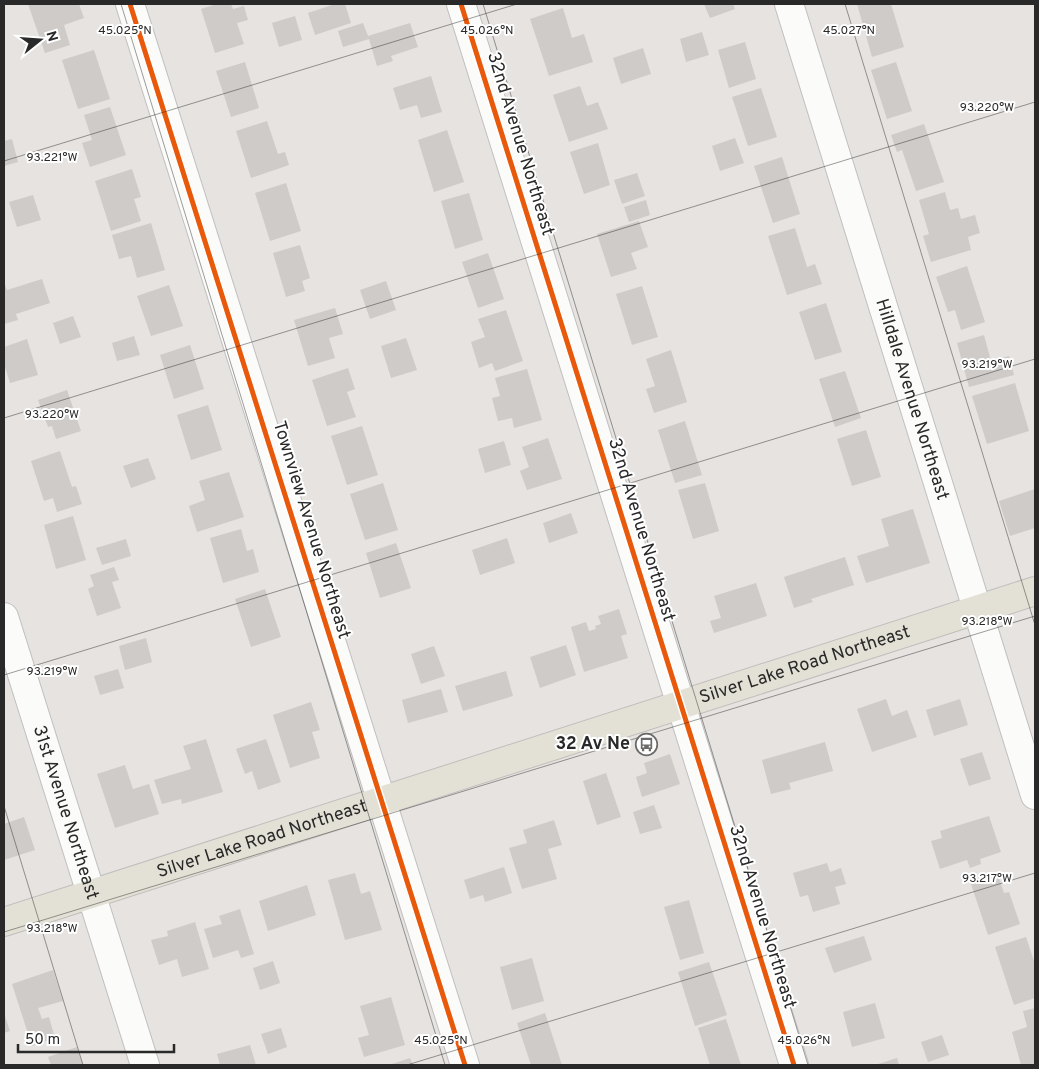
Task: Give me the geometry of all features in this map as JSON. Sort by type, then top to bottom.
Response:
[{"type":"main road","name":"Silver Lake Road Northeast","points":[[4,922],[977,608],[1035,591]]},
{"type":"street","name":"Townview Avenue Northeast","points":[[130,4],[465,1065]]},
{"type":"street","name":"32nd Avenue Northeast","points":[[461,4],[794,1065]]},
{"type":"street","name":"Hilldale Avenue Northeast","points":[[788,4],[1035,795]]},
{"type":"street","name":"31st Avenue Northeast","points":[[4,617],[145,1065]]},
{"type":"building","points":[[28,4],[79,4],[84,18],[64,25],[70,45],[45,53]]},
{"type":"building","points":[[217,4],[231,4],[233,9],[244,6],[248,20],[237,23],[244,44],[215,53],[201,9]]},
{"type":"building","points":[[335,4],[345,4],[351,23],[315,35],[308,13]]},
{"type":"building","points":[[704,4],[733,4],[735,9],[710,18]]},
{"type":"building","points":[[857,4],[891,4],[904,47],[872,57]]},
{"type":"building","points":[[563,8],[572,38],[584,34],[593,62],[549,76],[530,19]]},
{"type":"building","points":[[295,16],[302,40],[279,47],[272,23]]},
{"type":"building","points":[[363,23],[368,36],[410,23],[418,47],[391,56],[393,61],[377,66],[369,39],[343,47],[338,31]]},
{"type":"building","points":[[702,32],[709,55],[686,62],[680,39]]},
{"type":"building","points":[[745,42],[756,79],[729,88],[718,50]]},
{"type":"building","points":[[643,48],[651,74],[621,84],[613,58]]},
{"type":"building","points":[[94,50],[110,99],[78,109],[62,60]]},
{"type":"building","points":[[245,62],[259,108],[231,117],[216,71]]},
{"type":"building","points":[[896,62],[912,111],[887,119],[871,70]]},
{"type":"building","points":[[431,76],[442,112],[421,118],[417,105],[400,110],[393,88]]},
{"type":"building","points":[[580,86],[587,106],[598,102],[608,129],[569,142],[553,95]]},
{"type":"building","points":[[761,88],[777,137],[748,146],[732,97]]},
{"type":"building","points":[[110,107],[126,155],[90,167],[82,143],[92,140],[84,115]]},
{"type":"building","points":[[267,121],[278,154],[285,152],[289,165],[251,178],[236,131]]},
{"type":"building","points":[[924,124],[944,182],[916,191],[902,150],[897,152],[891,135]]},
{"type":"building","points":[[447,130],[464,182],[434,192],[418,140]]},
{"type":"building","points":[[735,138],[744,163],[720,171],[712,146]]},
{"type":"building","points":[[12,139],[18,162],[4,166],[4,141]]},
{"type":"building","points":[[598,143],[610,185],[584,194],[570,152]]},
{"type":"building","points":[[782,157],[800,214],[773,223],[754,166]]},
{"type":"building","points":[[132,169],[141,197],[134,199],[141,221],[111,231],[95,181]]},
{"type":"building","points":[[637,173],[645,196],[622,204],[614,180]]},
{"type":"building","points":[[286,183],[301,231],[270,241],[255,193]]},
{"type":"building","points":[[945,192],[950,210],[958,208],[961,219],[975,215],[980,233],[968,237],[971,250],[931,262],[923,236],[929,234],[919,200]]},
{"type":"building","points":[[469,193],[483,240],[455,249],[441,201]]},
{"type":"building","points":[[33,195],[41,220],[17,227],[9,202]]},
{"type":"building","points":[[646,200],[650,215],[629,222],[624,207]]},
{"type":"building","points":[[639,221],[648,247],[631,253],[637,269],[611,277],[597,234]]},
{"type":"building","points":[[151,223],[165,270],[137,278],[131,256],[119,259],[112,235]]},
{"type":"building","points":[[795,228],[807,267],[815,264],[822,284],[787,295],[768,236]]},
{"type":"building","points":[[300,245],[310,278],[302,281],[305,291],[286,297],[273,253]]},
{"type":"building","points":[[488,253],[504,299],[478,308],[462,262]]},
{"type":"building","points":[[967,266],[985,322],[961,330],[955,310],[948,312],[936,277]]},
{"type":"building","points":[[42,279],[50,303],[16,314],[18,320],[4,324],[4,282],[7,290]]},
{"type":"building","points":[[386,281],[396,310],[370,319],[360,290]]},
{"type":"building","points":[[169,285],[183,326],[151,336],[137,296]]},
{"type":"building","points":[[642,286],[658,337],[632,345],[616,294]]},
{"type":"building","points":[[826,303],[842,352],[815,360],[799,312]]},
{"type":"building","points":[[335,308],[343,334],[329,338],[335,358],[308,366],[294,320]]},
{"type":"building","points":[[506,310],[523,361],[495,371],[492,363],[479,368],[471,342],[485,337],[478,319]]},
{"type":"building","points":[[73,316],[81,337],[60,344],[53,323]]},
{"type":"building","points":[[984,335],[991,361],[1009,356],[1014,375],[969,387],[957,343]]},
{"type":"building","points":[[134,336],[140,355],[117,361],[112,343]]},
{"type":"building","points":[[406,338],[417,370],[391,378],[381,346]]},
{"type":"building","points":[[27,339],[38,375],[10,383],[4,364],[4,347]]},
{"type":"building","points":[[190,345],[204,389],[174,399],[160,355]]},
{"type":"building","points":[[671,350],[687,402],[654,413],[646,389],[655,386],[646,359]]},
{"type":"building","points":[[348,368],[355,389],[347,392],[356,417],[327,426],[312,380]]},
{"type":"building","points":[[527,369],[542,420],[514,428],[512,418],[498,421],[492,398],[500,396],[495,378]]},
{"type":"building","points":[[845,371],[861,418],[835,427],[819,379]]},
{"type":"building","points":[[1015,383],[1029,431],[987,444],[972,396]]},
{"type":"building","points":[[67,390],[81,431],[56,439],[52,426],[48,427],[38,400]]},
{"type":"building","points":[[208,405],[222,450],[191,460],[177,415]]},
{"type":"building","points":[[685,421],[702,475],[675,483],[658,430]]},
{"type":"building","points":[[362,426],[378,475],[347,485],[331,436]]},
{"type":"building","points":[[866,430],[881,477],[852,486],[837,439]]},
{"type":"building","points":[[548,438],[562,479],[527,490],[520,471],[529,467],[522,447]]},
{"type":"building","points":[[504,441],[511,465],[485,473],[478,449]]},
{"type":"building","points":[[60,451],[72,487],[76,486],[82,504],[57,512],[53,498],[44,501],[31,461]]},
{"type":"building","points":[[148,458],[156,479],[131,488],[123,466]]},
{"type":"building","points":[[229,472],[244,517],[197,532],[189,506],[205,500],[199,481]]},
{"type":"building","points":[[383,483],[398,530],[365,540],[350,494]]},
{"type":"building","points":[[705,483],[719,531],[693,539],[678,490]]},
{"type":"building","points":[[1035,489],[1035,528],[1010,536],[999,501]]},
{"type":"building","points":[[913,509],[930,563],[866,583],[857,556],[889,546],[881,519]]},
{"type":"building","points":[[571,513],[578,533],[549,543],[543,523]]},
{"type":"building","points":[[73,516],[86,560],[56,569],[44,525]]},
{"type":"building","points":[[241,529],[247,551],[253,549],[259,572],[223,583],[210,538]]},
{"type":"building","points":[[507,538],[515,563],[480,575],[472,550]]},
{"type":"building","points":[[126,539],[131,556],[102,565],[96,548]]},
{"type":"building","points":[[396,543],[411,588],[380,598],[366,553]]},
{"type":"building","points":[[845,557],[854,585],[811,599],[813,602],[794,608],[784,577]]},
{"type":"building","points":[[114,567],[119,580],[112,582],[121,608],[97,616],[88,589],[94,586],[90,575]]},
{"type":"building","points":[[756,583],[767,616],[714,633],[710,621],[721,618],[714,596]]},
{"type":"building","points":[[265,589],[281,637],[251,647],[235,599]]},
{"type":"building","points":[[619,609],[627,634],[621,636],[628,658],[584,672],[571,627],[586,622],[589,631],[596,629],[595,626],[601,624],[598,616]]},
{"type":"building","points":[[146,638],[152,662],[125,670],[119,646]]},
{"type":"building","points":[[566,645],[576,675],[540,688],[530,657]]},
{"type":"building","points":[[434,646],[445,676],[421,684],[411,654]]},
{"type":"building","points":[[118,669],[124,688],[100,695],[94,676]]},
{"type":"building","points":[[506,671],[513,696],[463,711],[455,686]]},
{"type":"building","points":[[441,689],[448,712],[408,723],[402,700]]},
{"type":"building","points":[[886,699],[892,716],[907,710],[917,737],[872,752],[857,709]]},
{"type":"building","points":[[960,699],[968,725],[934,736],[926,710]]},
{"type":"building","points":[[311,702],[320,730],[312,732],[320,758],[290,768],[273,715]]},
{"type":"building","points":[[206,739],[223,792],[182,804],[181,799],[162,804],[154,780],[191,769],[183,746]]},
{"type":"building","points":[[266,739],[281,782],[258,790],[252,771],[245,774],[236,749]]},
{"type":"building","points":[[825,742],[833,771],[789,783],[791,789],[771,794],[762,760]]},
{"type":"building","points":[[982,752],[991,779],[969,786],[960,759]]},
{"type":"building","points":[[670,754],[680,784],[642,797],[636,777],[647,773],[644,763]]},
{"type":"building","points":[[125,765],[133,789],[149,784],[159,814],[115,828],[97,774]]},
{"type":"building","points":[[606,773],[621,817],[597,825],[583,781]]},
{"type":"building","points":[[654,805],[662,828],[640,834],[633,812]]},
{"type":"building","points":[[989,816],[1001,852],[980,859],[981,864],[970,868],[967,860],[940,869],[931,841],[942,838],[940,831]]},
{"type":"building","points":[[24,817],[35,850],[4,860],[4,824]]},
{"type":"building","points":[[554,820],[562,845],[548,849],[557,879],[522,889],[509,848],[527,843],[523,830]]},
{"type":"building","points":[[827,863],[830,872],[841,868],[846,884],[835,887],[840,904],[813,912],[808,895],[800,897],[793,873]]},
{"type":"building","points":[[504,867],[512,893],[485,902],[483,895],[470,899],[464,880]]},
{"type":"building","points":[[997,872],[1004,893],[1009,892],[1020,924],[988,935],[970,881]]},
{"type":"building","points":[[355,873],[361,894],[370,891],[382,930],[345,940],[328,880]]},
{"type":"building","points":[[307,885],[316,915],[268,931],[259,901]]},
{"type":"building","points":[[689,900],[704,953],[680,960],[664,907]]},
{"type":"building","points":[[240,909],[254,954],[241,958],[238,950],[213,958],[204,929],[222,924],[219,916]]},
{"type":"building","points":[[195,922],[209,969],[182,977],[177,959],[159,965],[151,940],[168,936],[167,931]]},
{"type":"building","points":[[864,936],[872,960],[834,973],[825,948]]},
{"type":"building","points":[[1026,937],[1035,964],[1035,998],[1014,1005],[995,947]]},
{"type":"building","points":[[532,958],[544,1001],[512,1010],[500,967]]},
{"type":"building","points":[[273,961],[280,983],[260,990],[253,968]]},
{"type":"building","points":[[709,962],[727,1015],[695,1026],[678,972]]},
{"type":"building","points":[[53,970],[63,1001],[38,1008],[42,1019],[49,1017],[55,1038],[32,1046],[12,984]]},
{"type":"building","points":[[391,997],[405,1045],[364,1057],[358,1038],[369,1035],[360,1006]]},
{"type":"building","points":[[875,1003],[885,1038],[852,1047],[843,1012]]},
{"type":"building","points":[[1035,1008],[1035,1065],[1021,1065],[1012,1032],[1027,1027],[1023,1011]]},
{"type":"building","points":[[4,1013],[10,1031],[4,1033]]},
{"type":"building","points":[[545,1013],[562,1065],[531,1065],[517,1023]]},
{"type":"building","points":[[726,1019],[741,1065],[710,1065],[698,1028]]},
{"type":"building","points":[[281,1028],[287,1047],[268,1054],[261,1034]]},
{"type":"building","points":[[942,1035],[949,1055],[928,1062],[921,1042]]},
{"type":"building","points":[[250,1045],[256,1065],[220,1065],[217,1054]]},
{"type":"building","points":[[77,1047],[83,1065],[51,1065],[48,1057]]},
{"type":"building","points":[[410,1058],[413,1065],[389,1065]]},
{"type":"building","points":[[897,1058],[899,1065],[875,1065]]},
{"type":"cycle path","points":[[130,4],[465,1065]]},
{"type":"cycle path","points":[[461,4],[794,1065]]},
{"type":"place","name":"32 Av Ne","points":[[646,744]]}]
